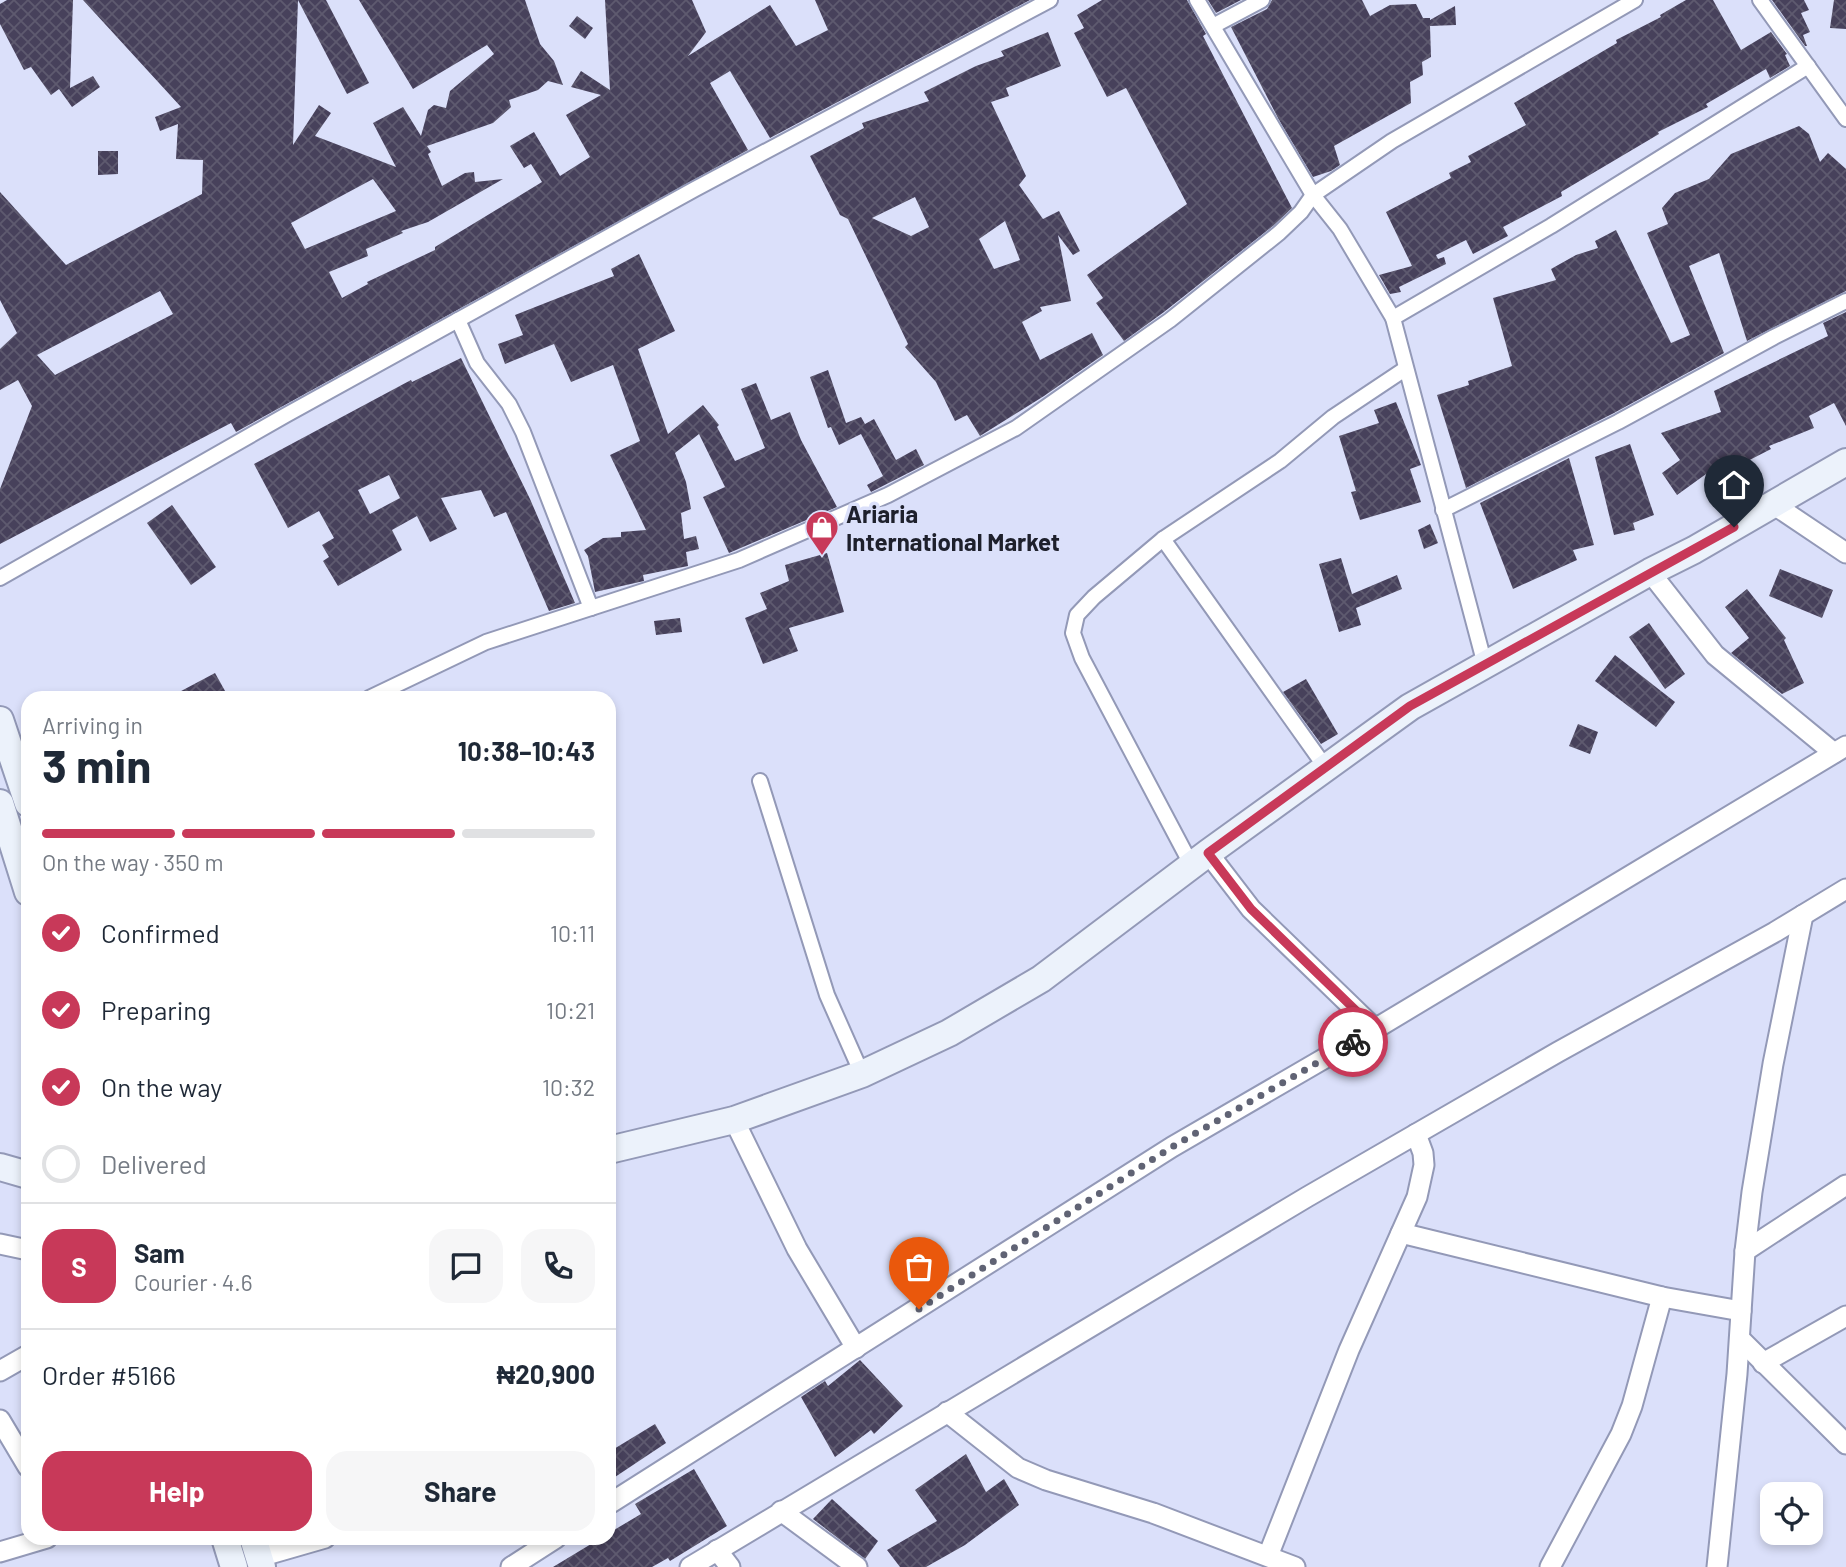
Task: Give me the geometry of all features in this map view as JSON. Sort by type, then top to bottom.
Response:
[{"type":"main road","points":[[616,1148],[733,1121],[862,1074],[949,1032],[1041,979],[1410,706],[1694,550],[1846,462]]},
{"type":"main road","points":[[0,720],[21,782]]},
{"type":"main road","points":[[0,803],[21,870]]},
{"type":"main road","points":[[0,1167],[21,1173]]},
{"type":"main road","points":[[227,1545],[234,1567]]},
{"type":"street","points":[[0,578],[695,189],[1050,0]]},
{"type":"street","points":[[1197,0],[1313,195],[1340,229],[1393,318],[1485,665]]},
{"type":"street","points":[[1213,26],[1262,0]]},
{"type":"street","points":[[384,691],[486,642],[739,559],[888,495],[1016,428],[1170,320],[1279,233],[1301,212],[1313,195],[1392,141],[1635,0]]},
{"type":"street","points":[[1760,0],[1846,119]]},
{"type":"street","points":[[1393,318],[1550,226],[1808,66]]},
{"type":"street","points":[[1443,510],[1618,422],[1846,301]]},
{"type":"street","points":[[458,320],[477,363],[509,404],[523,432],[591,608]]},
{"type":"street","points":[[1375,1029],[1200,859],[1082,658],[1073,633],[1077,615],[1094,597],[1163,539],[1280,461],[1333,417],[1405,369]]},
{"type":"street","points":[[1773,505],[1846,553]]},
{"type":"street","points":[[1163,539],[1326,768]]},
{"type":"street","points":[[616,1500],[1172,1147],[1375,1029],[1840,749],[1715,655],[1650,572]]},
{"type":"street","points":[[760,781],[827,995],[862,1074]]},
{"type":"street","points":[[690,1567],[1416,1134],[1846,889]]},
{"type":"street","points":[[1717,1567],[1752,1192],[1773,1065],[1803,915]]},
{"type":"street","points":[[733,1121],[797,1249],[856,1348]]},
{"type":"street","points":[[1268,1556],[1349,1350],[1417,1197],[1423,1176],[1423,1153],[1416,1134]]},
{"type":"street","points":[[1745,1251],[1846,1185]]},
{"type":"street","points":[[1401,1233],[1662,1297],[1741,1311]]},
{"type":"street","points":[[0,1244],[21,1248]]},
{"type":"street","points":[[1550,1567],[1621,1434],[1632,1406],[1662,1297]]},
{"type":"street","points":[[1763,1363],[1846,1316]]},
{"type":"street","points":[[1740,1339],[1846,1444]]},
{"type":"street","points":[[0,1371],[21,1358]]},
{"type":"street","points":[[947,1412],[1018,1468],[1153,1513],[1295,1567]]},
{"type":"street","points":[[0,1420],[21,1455]]},
{"type":"street","points":[[781,1511],[857,1567]]},
{"type":"street","points":[[0,1552],[24,1545]]},
{"type":"street","points":[[258,1554],[296,1545]]},
{"type":"street","points":[[511,1567],[545,1545]]},
{"type":"street","points":[[717,1550],[730,1567]]},
{"type":"building","points":[[7,0],[73,0],[70,88],[93,76],[100,87],[72,107],[59,89],[51,95],[31,67],[24,70],[0,24],[0,4]]},
{"type":"building","points":[[83,0],[298,0],[293,145],[319,105],[331,113],[315,136],[396,167],[373,123],[403,107],[421,136],[428,110],[434,105],[446,108],[450,91],[494,54],[487,45],[413,89],[359,0],[525,0],[540,44],[554,61],[563,85],[548,81],[538,90],[509,100],[511,107],[493,123],[427,146],[442,186],[465,173],[474,172],[475,182],[503,179],[428,222],[401,231],[403,233],[366,249],[368,256],[329,272],[342,298],[368,284],[367,282],[435,250],[435,247],[542,182],[531,164],[524,168],[510,146],[534,132],[560,176],[590,157],[566,115],[601,95],[571,87],[581,71],[610,90],[605,0],[692,0],[706,32],[688,56],[770,5],[796,46],[828,30],[815,0],[1030,0],[770,138],[730,71],[710,83],[748,150],[236,432],[231,423],[0,544],[0,489],[32,406],[18,380],[0,390],[0,349],[17,333],[0,300],[0,192],[66,265],[202,194],[203,160],[176,159],[178,124],[160,131],[155,117],[181,107]],"holes":[[[373,179],[396,211],[305,249],[291,223]],[[160,291],[173,314],[55,375],[37,355]]]},
{"type":"building","points":[[298,0],[326,0],[369,83],[347,94]]},
{"type":"building","points":[[1102,0],[1187,0],[1292,208],[1273,226],[1124,341],[1096,303],[1103,298],[1087,275],[1187,204],[1126,88],[1107,97],[1074,33],[1084,28],[1077,15]]},
{"type":"building","points":[[1208,0],[1241,0],[1216,13]]},
{"type":"building","points":[[1272,0],[1362,0],[1370,16],[1390,5],[1416,4],[1423,18],[1430,20],[1455,6],[1456,25],[1430,26],[1431,57],[1422,62],[1423,75],[1410,82],[1411,103],[1334,146],[1340,165],[1313,177],[1279,120],[1231,27],[1267,9]]},
{"type":"building","points":[[1686,0],[1713,0],[1741,50],[1771,32],[1787,54],[1785,55],[1790,66],[1770,78],[1766,69],[1706,104],[1708,107],[1658,132],[1659,134],[1561,192],[1562,196],[1503,227],[1508,236],[1473,254],[1466,240],[1436,255],[1438,259],[1444,257],[1446,264],[1399,287],[1401,292],[1390,294],[1379,275],[1412,266],[1386,212],[1451,178],[1449,173],[1471,162],[1468,156],[1526,125],[1514,103]]},
{"type":"building","points":[[1772,0],[1804,0],[1809,10],[1801,13],[1810,32],[1803,35],[1807,46],[1805,46]]},
{"type":"building","points":[[1834,0],[1846,0],[1846,29],[1830,28]]},
{"type":"building","points":[[577,16],[593,28],[585,39],[569,26]]},
{"type":"building","points":[[1048,32],[1061,66],[1006,88],[1009,96],[991,102],[1026,176],[1019,185],[1043,219],[1059,211],[1080,251],[1073,255],[1058,235],[1071,301],[1040,307],[1042,311],[1022,322],[1040,360],[1092,333],[1103,355],[980,436],[967,415],[955,421],[936,382],[905,347],[908,344],[848,219],[840,215],[810,156],[864,128],[862,123],[929,101],[924,92],[976,66],[1004,56],[1001,51]],"holes":[[[915,197],[929,227],[911,236],[872,218]],[[1005,221],[1020,260],[994,269],[979,239]]]},
{"type":"building","points":[[1799,126],[1809,134],[1820,162],[1828,153],[1846,169],[1846,291],[1747,341],[1719,253],[1689,266],[1724,353],[1614,413],[1466,488],[1437,395],[1469,385],[1468,381],[1512,366],[1493,298],[1556,280],[1551,269],[1576,255],[1598,248],[1595,241],[1616,230],[1671,343],[1690,335],[1647,233],[1668,224],[1662,208],[1675,193],[1709,179],[1731,154]]},
{"type":"building","points":[[98,151],[118,151],[118,174],[98,175]]},
{"type":"building","points":[[639,254],[675,331],[638,349],[668,434],[703,405],[719,425],[717,427],[735,461],[765,448],[741,389],[756,383],[771,420],[790,412],[801,440],[837,507],[729,553],[703,497],[725,487],[699,434],[675,453],[686,482],[691,509],[681,513],[684,539],[696,536],[699,549],[686,552],[688,566],[643,575],[644,581],[595,592],[588,556],[584,550],[603,538],[621,537],[621,532],[646,530],[610,455],[640,441],[613,365],[571,382],[554,344],[505,364],[498,344],[523,335],[515,315],[614,276],[611,269]]},
{"type":"building","points":[[1846,312],[1846,426],[1834,403],[1809,416],[1814,428],[1769,446],[1771,449],[1738,466],[1740,468],[1722,481],[1713,469],[1677,495],[1662,473],[1680,460],[1661,433],[1721,412],[1714,391],[1828,336],[1823,323]]},
{"type":"building","points":[[461,358],[530,499],[575,603],[549,611],[506,512],[494,517],[481,490],[441,498],[457,529],[430,542],[417,516],[392,530],[402,550],[338,586],[323,561],[329,557],[322,545],[334,538],[319,511],[288,528],[254,464],[411,380],[412,382]],"holes":[[[389,475],[400,498],[370,514],[358,490]]]},
{"type":"building","points":[[828,370],[846,423],[861,417],[865,424],[874,419],[896,460],[916,449],[924,465],[871,492],[867,485],[883,476],[861,434],[839,445],[831,427],[828,428],[810,377]]},
{"type":"building","points":[[1396,402],[1421,465],[1410,469],[1421,502],[1360,520],[1351,492],[1356,491],[1339,436],[1379,423],[1374,410]]},
{"type":"building","points":[[1630,444],[1654,515],[1633,523],[1635,530],[1614,535],[1595,457]]},
{"type":"building","points":[[1569,458],[1594,545],[1573,550],[1577,560],[1513,589],[1480,503]]},
{"type":"building","points":[[172,505],[216,567],[191,585],[147,523]]},
{"type":"building","points":[[1430,524],[1438,543],[1424,549],[1418,530]]},
{"type":"building","points":[[827,553],[844,612],[789,628],[798,651],[763,664],[745,618],[767,609],[760,593],[789,581],[785,565]]},
{"type":"building","points":[[1341,558],[1352,594],[1397,575],[1402,589],[1356,608],[1361,625],[1339,632],[1319,564]]},
{"type":"building","points":[[1780,569],[1833,590],[1822,618],[1769,596]]},
{"type":"building","points":[[1747,589],[1786,638],[1784,640],[1804,683],[1782,694],[1731,653],[1749,638],[1725,607]]},
{"type":"building","points":[[680,618],[682,632],[656,635],[654,621]]},
{"type":"building","points":[[1649,623],[1685,674],[1665,689],[1629,637]]},
{"type":"building","points":[[1615,655],[1675,702],[1656,727],[1595,681]]},
{"type":"building","points":[[215,673],[225,691],[181,691]]},
{"type":"building","points":[[1306,679],[1338,734],[1321,744],[1283,692]]},
{"type":"building","points":[[1578,724],[1598,732],[1590,754],[1569,746]]},
{"type":"building","points":[[860,1360],[903,1406],[874,1434],[871,1430],[835,1457],[801,1397],[825,1381],[828,1386]]},
{"type":"building","points":[[655,1424],[666,1443],[616,1476],[616,1448]]},
{"type":"building","points":[[966,1454],[986,1492],[1004,1479],[1019,1505],[965,1545],[926,1567],[900,1567],[887,1550],[937,1521],[915,1490]]},
{"type":"building","points":[[694,1469],[727,1526],[670,1561],[668,1558],[652,1567],[553,1567],[589,1545],[616,1545],[616,1529],[641,1514],[635,1504]]},
{"type":"building","points":[[832,1499],[878,1541],[865,1559],[813,1519]]},
{"type":"way so far","points":[[919,1309],[1172,1147],[1353,1042]]},
{"type":"place","name":"Ariaria International Market","points":[[822,557]]},
{"type":"route","points":[[1353,1042],[1375,1029],[1251,909],[1208,853],[1410,706],[1734,527]]}]
